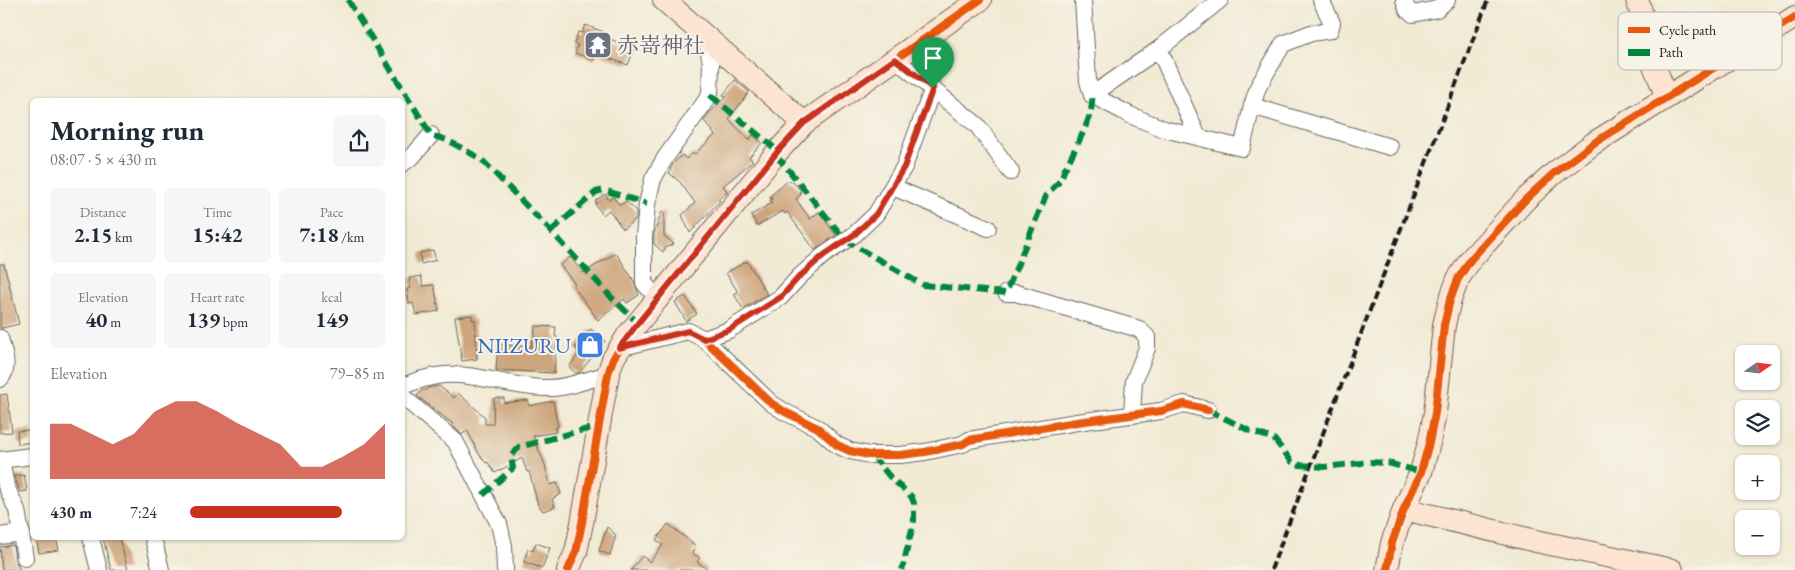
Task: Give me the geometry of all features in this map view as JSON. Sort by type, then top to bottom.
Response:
[{"type":"street","points":[[664,0],[804,123]]},
{"type":"street","points":[[1088,3],[1088,81],[1092,95],[1130,115],[1164,129],[1242,148],[1258,87],[1283,44],[1310,33],[1330,30],[1332,23],[1321,0]]},
{"type":"street","points":[[1404,0],[1408,9],[1413,14],[1436,8],[1447,0]]},
{"type":"street","points":[[568,570],[576,552],[582,523],[608,374],[619,348],[778,151],[804,123],[972,2]]},
{"type":"street","points":[[1092,95],[1159,49],[1212,3]]},
{"type":"street","points":[[1782,25],[1795,17]]},
{"type":"street","points":[[658,299],[644,283],[644,237],[647,204],[653,179],[665,158],[710,95],[712,64],[706,37]]},
{"type":"street","points":[[1159,49],[1198,137]]},
{"type":"street","points":[[895,59],[977,125],[1011,172]]},
{"type":"street","points":[[1656,70],[1667,97]]},
{"type":"street","points":[[1387,570],[1392,543],[1404,509],[1421,472],[1429,443],[1435,413],[1444,325],[1450,300],[1458,279],[1471,259],[1487,240],[1553,174],[1594,143],[1710,70]]},
{"type":"street","points":[[704,339],[729,330],[781,297],[799,277],[824,255],[855,234],[876,214],[893,187],[912,148],[933,88]]},
{"type":"street","points":[[1252,106],[1390,147]]},
{"type":"street","points":[[405,162],[412,157],[431,135]]},
{"type":"street","points":[[893,187],[988,228]]},
{"type":"street","points":[[1006,293],[1016,293],[1139,329],[1147,337],[1147,348],[1134,381],[1132,415]]},
{"type":"street","points":[[619,348],[688,331],[704,339],[771,403],[818,428],[837,445],[850,451],[869,455],[900,455],[924,452],[962,444],[970,440],[1160,411],[1184,404],[1208,410]]},
{"type":"street","points":[[0,338],[6,367],[4,374],[0,378]]},
{"type":"street","points":[[405,385],[425,378],[445,375],[468,376],[522,386],[545,388],[560,387],[608,374]]},
{"type":"street","points":[[405,399],[455,441],[499,524],[504,546],[505,570]]},
{"type":"street","points":[[25,558],[17,510],[6,486],[0,460],[30,456]]},
{"type":"street","points":[[1404,509],[1536,541],[1672,570]]},
{"type":"street","points":[[0,536],[22,533]]},
{"type":"street","points":[[92,540],[99,570]]},
{"type":"street","points":[[154,540],[161,570]]},
{"type":"building","name":"赤嵜神社","points":[[585,25],[604,32],[603,36],[634,49],[628,65],[597,54],[594,60],[575,53],[578,45],[574,44],[578,32],[582,33]]},
{"type":"building","points":[[735,80],[749,92],[729,119],[749,140],[753,135],[762,143],[749,157],[753,161],[723,186],[728,192],[718,199],[720,201],[690,233],[682,215],[695,203],[680,182],[669,173],[674,163],[682,155],[686,159],[693,153],[695,154],[715,135],[704,121],[709,113],[726,97],[723,95]]},
{"type":"building","points":[[789,180],[801,191],[799,192],[801,194],[796,199],[810,219],[819,212],[836,235],[815,250],[787,212],[785,214],[783,211],[757,226],[751,215],[772,203],[770,196]]},
{"type":"building","points":[[605,194],[609,200],[613,197],[620,205],[626,201],[636,211],[636,219],[623,229],[609,210],[603,215],[595,201]]},
{"type":"building","points":[[662,211],[664,211],[664,236],[674,244],[666,247],[663,252],[654,244],[654,234]]},
{"type":"building","points":[[433,250],[436,260],[421,264],[420,253]]},
{"type":"building","points":[[616,253],[634,281],[639,295],[627,303],[624,299],[598,320],[573,286],[575,284],[560,265],[570,257],[583,273]]},
{"type":"building","points":[[747,261],[767,294],[743,309],[734,294],[738,292],[726,273]]},
{"type":"building","points":[[0,264],[4,264],[19,324],[2,328],[0,328]]},
{"type":"building","points":[[421,276],[423,286],[434,285],[439,311],[416,315],[413,303],[409,304],[407,289],[411,288],[409,278]]},
{"type":"building","points":[[685,296],[697,314],[686,321],[675,302]]},
{"type":"building","points":[[472,315],[472,320],[475,319],[477,359],[462,361],[455,317]]},
{"type":"building","points":[[535,326],[556,327],[554,373],[496,370],[498,344],[531,347],[532,340],[534,340]]},
{"type":"building","name":"NIIZURU","points":[[591,329],[605,341],[580,372],[576,373],[569,367],[580,352],[575,348]]},
{"type":"building","points":[[439,386],[454,398],[458,393],[485,417],[485,424],[493,424],[494,398],[504,398],[504,403],[528,400],[529,406],[553,401],[558,427],[555,428],[556,432],[533,436],[545,465],[550,485],[557,483],[561,494],[552,499],[555,507],[543,511],[538,505],[529,471],[527,472],[522,458],[495,473],[488,462],[486,463],[479,454],[467,430],[462,435],[453,424],[417,396],[422,390]]},
{"type":"building","points":[[7,394],[12,432],[0,433],[0,395]]},
{"type":"building","points":[[30,430],[30,442],[18,444],[17,431]]},
{"type":"building","points":[[24,475],[27,491],[20,492],[14,476]]},
{"type":"building","points":[[668,524],[696,546],[692,553],[700,558],[697,562],[709,570],[631,570],[642,556],[650,562],[663,545],[656,540]]},
{"type":"building","points":[[607,527],[616,535],[610,555],[599,551]]},
{"type":"building","points":[[36,540],[56,540],[59,550],[39,553]]},
{"type":"building","points":[[104,540],[120,540],[128,570],[111,570]]},
{"type":"building","points":[[536,543],[550,548],[542,568],[524,562],[528,549],[533,551]]},
{"type":"building","points":[[13,545],[15,560],[20,570],[2,570],[0,547]]},
{"type":"railway","points":[[1271,570],[1488,0]]},
{"type":"marked path","points":[[348,0],[431,135],[447,140],[481,159],[638,323]]},
{"type":"marked path","points":[[710,95],[778,151]]},
{"type":"marked path","points":[[775,156],[783,163],[846,241],[923,285],[1006,293],[1046,195],[1060,181],[1087,123],[1092,104],[1092,95]]},
{"type":"marked path","points":[[551,231],[596,192],[604,190],[647,204]]},
{"type":"marked path","points":[[1208,410],[1250,431],[1274,439],[1292,462],[1300,465],[1324,467],[1370,462],[1388,463],[1421,472]]},
{"type":"marked path","points":[[483,495],[513,468],[511,456],[519,447],[599,426]]},
{"type":"marked path","points":[[872,455],[890,477],[911,496],[914,503],[914,521],[902,570]]},
{"type":"cycle path","points":[[568,570],[576,552],[582,523],[608,374],[613,359],[628,335],[778,151],[804,123],[980,0]]},
{"type":"cycle path","points":[[1782,25],[1795,17]]},
{"type":"cycle path","points":[[1387,570],[1392,543],[1404,509],[1421,472],[1429,443],[1435,413],[1444,325],[1450,300],[1458,279],[1471,259],[1525,200],[1553,174],[1594,143],[1710,70]]},
{"type":"cycle path","points":[[619,348],[688,331],[704,339],[771,403],[818,428],[837,445],[850,451],[869,455],[900,455],[925,452],[963,444],[969,440],[1077,422],[1161,411],[1184,404],[1208,410]]},
{"type":"place","name":"赤嵜神社","points":[[598,45]]},
{"type":"place","name":"NIIZURU","points":[[590,345]]},
{"type":"route","points":[[895,59],[933,88],[904,167],[876,214],[855,234],[824,255],[799,277],[781,297],[729,330],[704,339],[688,331],[619,348],[778,151],[804,123],[895,59]]}]
